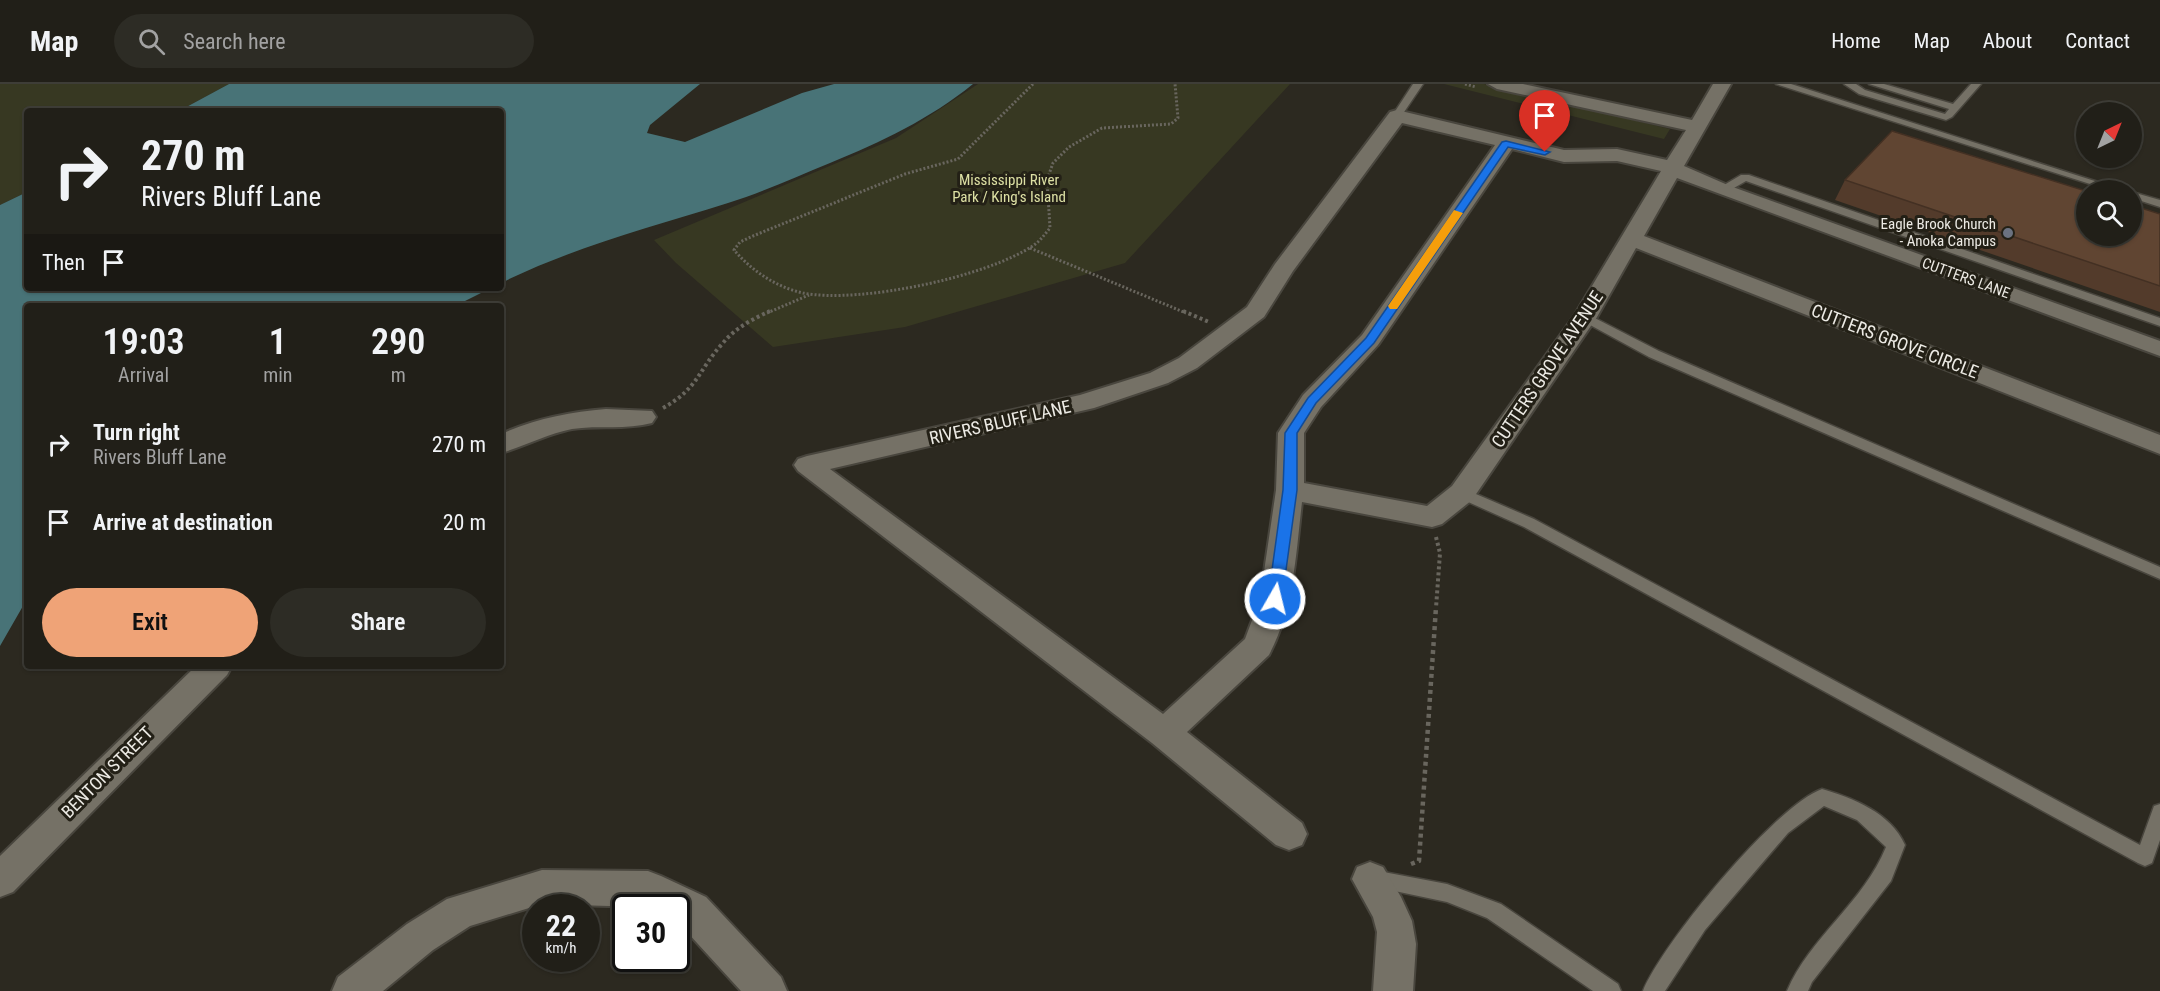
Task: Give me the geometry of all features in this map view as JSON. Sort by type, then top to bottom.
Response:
[{"type":"street","points":[[1497,84],[1695,126]]},
{"type":"street","name":"CUTTERS GROVE AVENUE","points":[[1432,517],[1462,493],[1585,317],[1695,126],[1722,84]]},
{"type":"street","points":[[1396,116],[1564,156],[1617,155],[1671,168]]},
{"type":"street","name":"RIVERS BLUFF LANE","points":[[1289,834],[1164,733],[807,465],[1085,402],[1159,378],[1188,363],[1256,312],[1289,261],[1396,116]]},
{"type":"street","points":[[1164,733],[1258,646],[1275,599],[1290,490],[1291,433],[1312,401],[1370,340],[1506,144]]},
{"type":"street","name":"CUTTERS LANE","points":[[1671,168],[1723,190],[2160,349]]},
{"type":"street","name":"CUTTERS GROVE CIRCLE","points":[[1630,238],[2160,445]]},
{"type":"street","points":[[504,443],[554,424],[589,417],[644,417]]},
{"type":"street","points":[[1290,490],[1432,517]]},
{"type":"street","name":"BENTON STREET","points":[[0,880],[213,669]]},
{"type":"street","points":[[1371,879],[1388,905],[1399,932],[1394,991]]},
{"type":"street","points":[[352,991],[420,937],[460,911],[542,887],[648,888],[693,909],[767,991]]},
{"type":"lane","points":[[1396,116],[1418,84]]},
{"type":"lane","points":[[1781,84],[2086,180]]},
{"type":"lane","points":[[1849,84],[1862,92],[1946,117]]},
{"type":"lane","points":[[1874,84],[1955,108]]},
{"type":"lane","points":[[1932,132],[1976,84]]},
{"type":"lane","points":[[1723,190],[1745,177],[2160,322]]},
{"type":"lane","points":[[2142,198],[2160,204]]},
{"type":"lane","points":[[1585,317],[1654,354],[2160,573]]},
{"type":"lane","points":[[1462,493],[1529,524],[2145,857],[2160,812]]},
{"type":"lane","points":[[1653,991],[1698,923],[1781,827],[1822,797],[1851,805],[1876,821],[1896,845],[1884,875],[1805,975],[1797,991]]},
{"type":"lane","points":[[1371,879],[1447,893],[1494,910],[1611,991]]},
{"type":"path","points":[[1033,84],[958,159],[905,174],[736,245],[734,250],[745,265],[761,276],[810,294],[855,294],[981,270],[1029,248],[1050,228],[1047,180],[1053,163],[1080,138],[1102,128],[1171,124],[1178,118],[1175,84]]},
{"type":"path","points":[[1029,248],[1231,331]]},
{"type":"path","points":[[644,417],[693,390],[722,343],[738,328],[810,294]]},
{"type":"path","points":[[1371,879],[1419,861],[1440,553],[1432,517]]},
{"type":"green space","points":[[0,84],[229,84],[185,108],[24,108],[24,193],[0,205]]},
{"type":"green space","name":"Mississippi River Park / King's Island","points":[[978,84],[1290,84],[1125,263],[905,327],[773,347],[676,263],[654,240],[896,138]]},
{"type":"green space","points":[[1444,84],[1484,84],[1670,129],[1664,139]]},
{"type":"water","points":[[229,84],[700,84],[650,125],[647,133],[685,142],[802,93],[834,84],[973,84],[922,119],[849,155],[754,194],[585,248],[504,282],[504,108],[185,108]]},
{"type":"water","points":[[24,193],[24,291],[485,291],[461,303],[24,303],[24,604],[0,646],[0,205]]},
{"type":"building","points":[[1892,131],[2076,188],[2076,246],[2142,246],[2142,208],[2160,214],[2160,286],[1845,180]]},
{"type":"slow traffic","points":[[1394,306],[1458,213]]},
{"type":"place","name":"Eagle Brook Church - Anoka Campus","points":[[2008,233]]},
{"type":"route","points":[[1275,599],[1290,490],[1291,433],[1312,401],[1370,340],[1506,144],[1545,152]]}]
